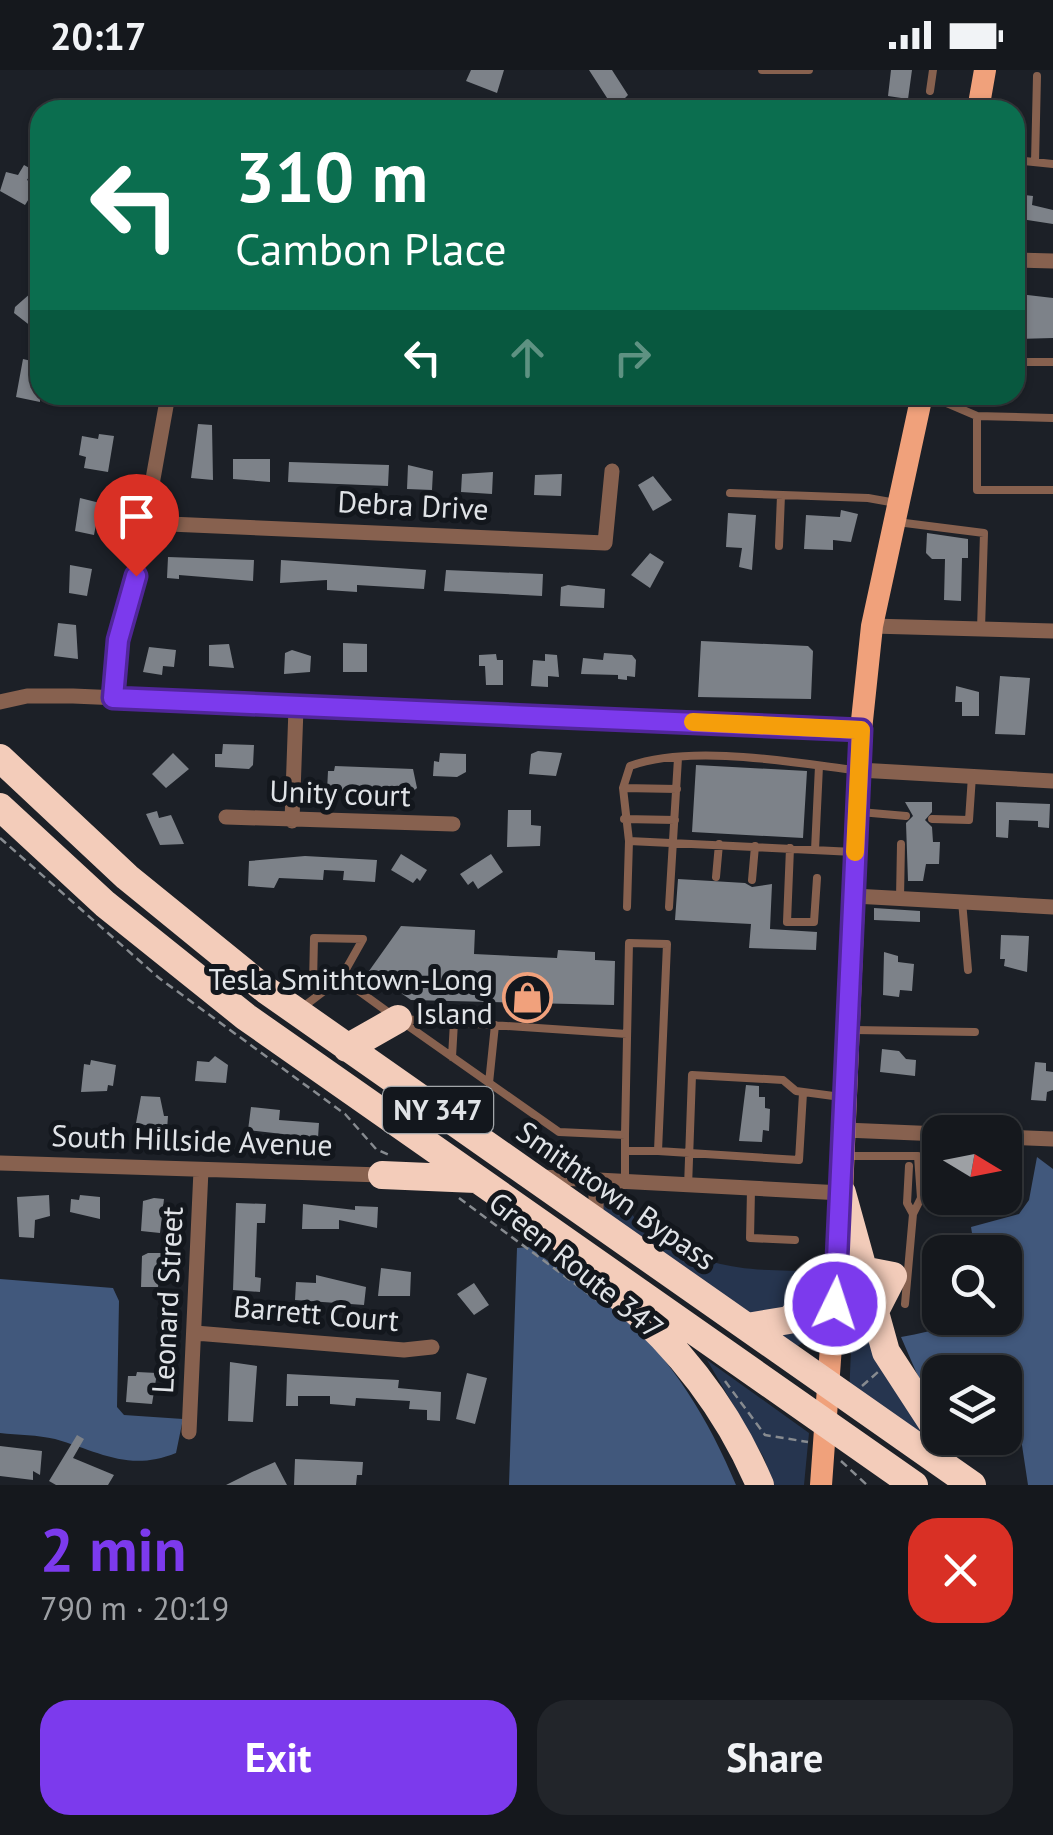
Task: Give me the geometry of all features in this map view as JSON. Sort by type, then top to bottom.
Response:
[{"type":"highway","name":"Smithtown Bypass","points":[[0,758],[149,897],[298,1012],[972,1485]]},
{"type":"highway","name":"NY 347","points":[[0,807],[71,874],[187,972],[400,1126],[467,1188],[541,1224],[815,1432],[914,1485]]},
{"type":"highway","points":[[347,1048],[398,1018]]},
{"type":"highway","points":[[385,1074],[398,1018]]},
{"type":"highway","points":[[382,1175],[397,1157],[400,1126]]},
{"type":"highway","points":[[382,1175],[467,1188]]},
{"type":"highway","points":[[842,1194],[849,1273],[873,1315],[892,1365],[922,1408]]},
{"type":"highway","points":[[541,1224],[645,1321],[697,1378],[730,1423],[760,1485]]},
{"type":"highway","points":[[747,1326],[789,1320],[849,1273],[900,1271]]},
{"type":"highway","points":[[873,1315],[900,1271]]},
{"type":"highway","points":[[961,1455],[992,1485]]},
{"type":"main road","points":[[980,100],[984,70]]},
{"type":"main road","points":[[842,1194],[861,730],[872,626],[922,405]]},
{"type":"main road","points":[[821,1485],[815,1432],[829,1386],[849,1273]]},
{"type":"street","points":[[1025,260],[1053,261]]},
{"type":"street","points":[[113,698],[118,640],[146,523],[155,450],[166,405]]},
{"type":"street","name":"Debra Drive","points":[[146,523],[606,543],[612,472]]},
{"type":"street","points":[[872,626],[1053,631]]},
{"type":"street","points":[[0,702],[26,696],[113,698],[861,730]]},
{"type":"street","points":[[292,821],[296,708]]},
{"type":"street","points":[[859,770],[1053,781]]},
{"type":"street","name":"Unity court","points":[[226,817],[453,824]]},
{"type":"street","points":[[854,896],[1053,907]]},
{"type":"street","points":[[844,1130],[922,1133]]},
{"type":"street","points":[[1022,1138],[1053,1140]]},
{"type":"street","name":"South Hillside Avenue","points":[[0,1162],[382,1175]]},
{"type":"street","name":"Leonard Street","points":[[190,1432],[201,1170]]},
{"type":"street","points":[[531,1176],[842,1194]]},
{"type":"street","points":[[596,1222],[596,1196],[621,1184]]},
{"type":"street","name":"Barrett Court","points":[[195,1332],[404,1350],[432,1347]]},
{"type":"lane","points":[[762,70],[809,70]]},
{"type":"lane","points":[[930,91],[933,70]]},
{"type":"lane","points":[[1034,162],[1036,76]]},
{"type":"lane","points":[[1025,161],[1053,164]]},
{"type":"lane","points":[[1025,362],[1053,362]]},
{"type":"lane","points":[[950,405],[977,416],[1053,418]]},
{"type":"lane","points":[[977,416],[977,490],[1053,490]]},
{"type":"lane","points":[[730,493],[781,495],[895,512],[984,533],[981,629]]},
{"type":"lane","points":[[779,546],[781,495]]},
{"type":"lane","points":[[627,907],[629,840],[624,788],[630,766],[678,758],[859,770]]},
{"type":"lane","points":[[668,907],[678,758]]},
{"type":"lane","points":[[815,850],[819,766]]},
{"type":"lane","points":[[932,819],[969,820],[972,776]]},
{"type":"lane","points":[[624,788],[676,789]]},
{"type":"lane","points":[[857,812],[906,816]]},
{"type":"lane","points":[[624,819],[674,820]]},
{"type":"lane","points":[[629,840],[855,852]]},
{"type":"lane","points":[[716,877],[718,844]]},
{"type":"lane","points":[[900,898],[901,844]]},
{"type":"lane","points":[[752,880],[755,846]]},
{"type":"lane","points":[[790,848],[786,922],[814,922],[817,878]]},
{"type":"lane","points":[[962,902],[968,970]]},
{"type":"lane","points":[[298,1012],[341,978],[363,940],[314,938],[313,984],[319,992]]},
{"type":"lane","points":[[621,1184],[629,943],[667,944],[658,1151]]},
{"type":"lane","points":[[341,978],[559,1132],[625,1135]]},
{"type":"lane","points":[[398,1018],[627,1034]]},
{"type":"lane","points":[[452,1057],[454,1022]]},
{"type":"lane","points":[[489,1082],[495,1025]]},
{"type":"lane","points":[[849,1030],[974,1032]]},
{"type":"lane","points":[[688,1187],[692,1075],[783,1080],[803,1092],[846,1097]]},
{"type":"lane","points":[[625,1151],[800,1160],[803,1092]]},
{"type":"lane","points":[[843,1157],[898,1153],[918,1156],[921,1198],[913,1214],[900,1271],[904,1304]]},
{"type":"lane","points":[[909,1166],[907,1203],[913,1214]]},
{"type":"lane","points":[[751,1190],[750,1238],[795,1240]]},
{"type":"path","name":"Green Route 347","points":[[467,1188],[605,1306]]},
{"type":"path","points":[[858,1393],[866,1380],[884,1370]]},
{"type":"path","points":[[718,1375],[741,1398],[765,1434],[815,1432]]},
{"type":"path","points":[[844,1462],[866,1485]]},
{"type":"shaded area","points":[[1037,1157],[1053,1169],[1053,1485],[1028,1485],[1022,1445],[1022,1355],[922,1355],[922,1386],[901,1337],[922,1332],[1022,1335],[1022,1235],[972,1235],[971,1227],[1022,1215],[1029,1200]]},
{"type":"shaded area","points":[[602,1196],[627,1199],[631,1212],[644,1226],[700,1258],[738,1267],[820,1271],[812,1337],[794,1348],[597,1216]]},
{"type":"shaded area","points":[[529,1247],[618,1312],[655,1349],[701,1414],[736,1485],[509,1485],[517,1248]]},
{"type":"shaded area","points":[[0,1279],[113,1288],[119,1301],[117,1407],[124,1415],[183,1419],[176,1453],[144,1461],[129,1460],[55,1439],[0,1433]]},
{"type":"shaded area","points":[[854,1283],[922,1417],[922,1445],[849,1396]]},
{"type":"shaded area","points":[[707,1360],[809,1433],[804,1485],[773,1485],[764,1458]]},
{"type":"building","points":[[471,70],[504,70],[497,93],[466,81]]},
{"type":"building","points":[[589,70],[612,70],[628,95],[623,100],[608,100]]},
{"type":"building","points":[[891,70],[912,70],[908,99],[888,96]]},
{"type":"building","points":[[24,165],[30,168],[30,197],[25,205],[0,191],[6,172],[18,175]]},
{"type":"building","points":[[1025,195],[1033,196],[1032,205],[1053,210],[1053,224],[1025,220]]},
{"type":"building","points":[[30,294],[30,325],[14,313],[15,307]]},
{"type":"building","points":[[1025,295],[1053,298],[1053,338],[1025,339]]},
{"type":"building","points":[[23,359],[30,361],[30,400],[16,397]]},
{"type":"building","points":[[198,424],[212,425],[213,480],[191,478]]},
{"type":"building","points":[[99,434],[114,436],[108,472],[84,468],[86,457],[79,455],[82,436],[98,439]]},
{"type":"building","points":[[233,459],[270,459],[270,482],[233,479]]},
{"type":"building","points":[[289,462],[389,465],[388,486],[288,482]]},
{"type":"building","points":[[408,465],[433,471],[432,490],[407,489]]},
{"type":"building","points":[[493,472],[492,494],[461,492],[462,474]]},
{"type":"building","points":[[562,474],[561,496],[534,495],[535,475]]},
{"type":"building","points":[[653,476],[672,500],[653,511],[638,485]]},
{"type":"building","points":[[80,498],[100,503],[94,535],[75,531]]},
{"type":"building","points":[[841,510],[858,514],[851,542],[833,540],[833,550],[804,549],[806,515],[840,517]]},
{"type":"building","points":[[728,513],[756,515],[752,570],[739,567],[742,548],[726,547]]},
{"type":"building","points":[[927,533],[968,539],[968,558],[962,558],[961,601],[944,600],[945,559],[932,559],[926,553]]},
{"type":"building","points":[[650,553],[664,562],[650,588],[631,575]]},
{"type":"building","points":[[168,557],[254,560],[253,581],[179,575],[179,579],[167,578]]},
{"type":"building","points":[[281,560],[426,570],[424,589],[357,585],[357,592],[327,590],[327,580],[280,583]]},
{"type":"building","points":[[70,565],[92,569],[87,596],[69,593]]},
{"type":"building","points":[[446,570],[543,574],[542,596],[444,591]]},
{"type":"building","points":[[561,587],[605,589],[604,608],[560,606]]},
{"type":"building","points":[[58,623],[76,625],[78,659],[54,656]]},
{"type":"building","points":[[701,641],[808,646],[813,651],[811,699],[698,697]]},
{"type":"building","points":[[343,643],[367,644],[367,672],[343,672]]},
{"type":"building","points":[[229,644],[234,668],[209,666],[209,645]]},
{"type":"building","points":[[149,647],[176,650],[174,667],[163,666],[162,675],[143,672]]},
{"type":"building","points":[[292,650],[311,656],[310,672],[284,674],[285,653]]},
{"type":"building","points":[[604,653],[632,655],[636,660],[635,677],[627,676],[627,680],[618,679],[618,675],[581,674],[583,658],[603,660]]},
{"type":"building","points":[[496,654],[497,660],[503,660],[503,685],[486,685],[485,666],[479,666],[479,655]]},
{"type":"building","points":[[545,654],[557,655],[559,677],[548,676],[548,687],[531,686],[533,660],[545,661]]},
{"type":"building","points":[[1000,676],[1030,678],[1025,735],[995,734]]},
{"type":"building","points":[[956,686],[979,692],[979,716],[962,716],[962,702],[955,702]]},
{"type":"building","points":[[223,744],[254,745],[253,765],[249,769],[215,767],[215,754],[222,754]]},
{"type":"building","points":[[173,753],[189,769],[166,788],[152,774]]},
{"type":"building","points":[[440,753],[466,754],[466,772],[457,777],[433,776],[434,761],[439,762]]},
{"type":"building","points":[[562,753],[556,776],[529,774],[531,754]]},
{"type":"building","points":[[696,765],[807,771],[803,838],[692,832]]},
{"type":"building","points":[[335,766],[413,769],[417,788],[411,793],[327,791],[328,771],[334,771]]},
{"type":"building","points":[[905,802],[932,802],[932,812],[925,820],[932,827],[933,842],[940,842],[939,864],[926,864],[923,881],[908,881],[906,823],[913,816]]},
{"type":"building","points":[[996,802],[1050,804],[1049,828],[1038,827],[1038,821],[1009,820],[1008,838],[996,837]]},
{"type":"building","points":[[508,810],[531,810],[531,825],[541,826],[540,846],[507,847]]},
{"type":"building","points":[[157,811],[159,818],[171,815],[184,844],[160,845],[146,814]]},
{"type":"building","points":[[401,854],[427,870],[420,881],[417,878],[413,883],[391,870]]},
{"type":"building","points":[[491,854],[503,872],[478,889],[473,881],[468,885],[460,874]]},
{"type":"building","points":[[305,856],[377,860],[375,882],[343,880],[344,871],[324,870],[323,880],[279,878],[274,888],[248,886],[249,861]]},
{"type":"building","points":[[678,879],[745,883],[752,887],[772,884],[770,929],[817,932],[816,950],[749,948],[751,924],[675,920]]},
{"type":"building","points":[[874,908],[920,911],[920,922],[874,920]]},
{"type":"building","points":[[401,926],[475,930],[474,954],[557,958],[558,950],[595,952],[595,960],[615,961],[614,1005],[411,1000],[369,971]]},
{"type":"building","points":[[1001,935],[1029,936],[1027,972],[1004,966],[1005,959],[1000,959]]},
{"type":"building","points":[[884,952],[898,956],[898,962],[914,964],[912,991],[900,990],[899,997],[883,995]]},
{"type":"building","points":[[882,1049],[899,1051],[906,1059],[916,1060],[915,1076],[880,1072]]},
{"type":"building","points":[[215,1056],[228,1065],[226,1083],[195,1081],[197,1061],[209,1062]]},
{"type":"building","points":[[91,1060],[116,1065],[113,1086],[108,1085],[107,1091],[81,1092],[84,1064],[90,1065]]},
{"type":"building","points":[[1035,1062],[1046,1063],[1046,1071],[1053,1072],[1053,1090],[1047,1092],[1046,1101],[1031,1100]]},
{"type":"building","points":[[746,1085],[759,1086],[759,1097],[765,1097],[765,1108],[770,1109],[769,1131],[763,1130],[762,1142],[739,1141]]},
{"type":"building","points":[[141,1096],[160,1097],[164,1116],[168,1116],[167,1130],[136,1123]]},
{"type":"building","points":[[251,1107],[280,1110],[279,1120],[319,1123],[318,1138],[248,1130]]},
{"type":"building","points":[[49,1195],[50,1216],[35,1220],[34,1238],[19,1237],[17,1197]]},
{"type":"building","points":[[80,1195],[100,1197],[100,1219],[70,1212],[71,1199],[79,1200]]},
{"type":"building","points":[[164,1199],[160,1233],[141,1231],[143,1201]]},
{"type":"building","points":[[236,1203],[266,1204],[265,1223],[257,1223],[255,1277],[261,1278],[260,1292],[233,1290]]},
{"type":"building","points":[[303,1204],[355,1210],[355,1206],[378,1207],[377,1228],[339,1220],[339,1229],[302,1229]]},
{"type":"building","points":[[162,1253],[158,1287],[141,1287],[142,1256]]},
{"type":"building","points":[[381,1268],[411,1272],[410,1296],[378,1296]]},
{"type":"building","points":[[316,1275],[366,1287],[364,1305],[295,1300],[296,1282],[316,1283]]},
{"type":"building","points":[[474,1283],[489,1305],[474,1315],[457,1294]]},
{"type":"building","points":[[230,1362],[257,1366],[253,1422],[228,1421]]},
{"type":"building","points":[[137,1372],[157,1373],[152,1404],[126,1402],[128,1376],[136,1376]]},
{"type":"building","points":[[467,1373],[487,1378],[475,1424],[456,1419]]},
{"type":"building","points":[[287,1374],[399,1380],[398,1388],[441,1392],[440,1421],[427,1420],[427,1410],[409,1409],[410,1401],[356,1398],[355,1406],[330,1404],[330,1396],[298,1396],[298,1406],[286,1406]]},
{"type":"building","points":[[77,1435],[84,1439],[73,1458],[114,1475],[108,1485],[56,1485],[49,1481]]},
{"type":"building","points":[[0,1446],[42,1451],[40,1475],[33,1471],[33,1480],[0,1476]]},
{"type":"building","points":[[295,1459],[363,1462],[362,1475],[357,1475],[356,1485],[294,1485]]},
{"type":"building","points":[[275,1462],[287,1485],[226,1485],[252,1472]]},
{"type":"slow traffic","points":[[693,722],[861,730],[855,852]]},
{"type":"place","name":"Tesla Smithtown-Long Island","points":[[528,997]]},
{"type":"route","points":[[136,576],[118,640],[113,698],[861,730],[835,1304]]}]
